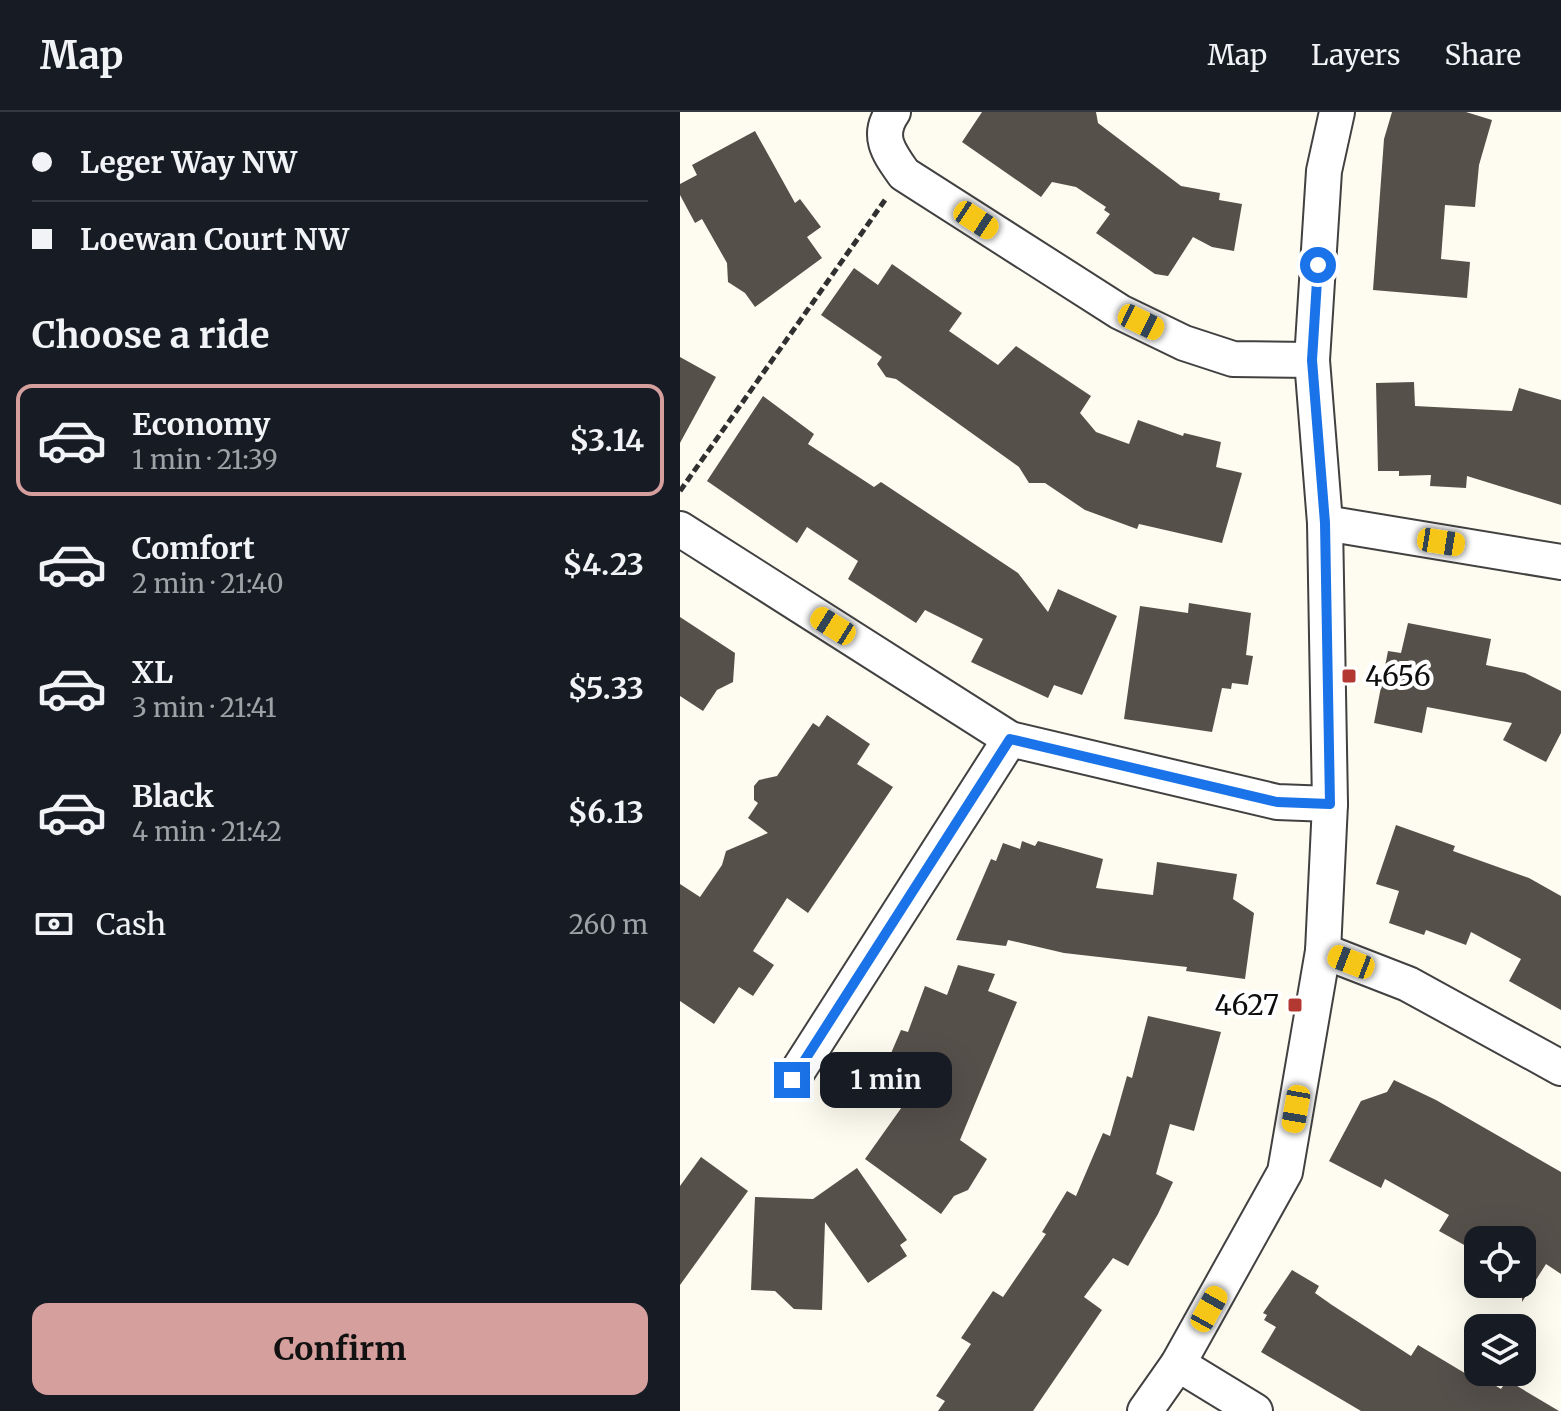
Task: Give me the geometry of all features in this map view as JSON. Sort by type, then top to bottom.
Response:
[{"type":"street","points":[[893,112],[885,122],[884,146],[904,174],[1120,312],[1184,343],[1233,359],[1312,360]]},
{"type":"street","points":[[1145,1411],[1178,1364],[1285,1172],[1323,951],[1330,804],[1325,523],[1312,360],[1324,171],[1337,112]]},
{"type":"street","points":[[1325,523],[1561,562]]},
{"type":"street","points":[[680,529],[1010,739],[1277,802],[1330,804]]},
{"type":"street","points":[[792,1080],[1010,739]]},
{"type":"street","points":[[1323,951],[1408,984],[1561,1068]]},
{"type":"street","points":[[1178,1364],[1255,1411]]},
{"type":"path","points":[[680,491],[904,174]]},
{"type":"building","points":[[982,112],[1096,112],[1098,123],[1181,186],[1220,193],[1219,200],[1242,204],[1234,251],[1212,247],[1193,237],[1168,276],[1155,274],[1096,233],[1110,214],[1104,210],[1106,207],[1076,187],[1052,182],[1041,197],[962,142]]},
{"type":"building","points":[[1392,112],[1466,112],[1492,120],[1479,165],[1475,207],[1445,205],[1441,259],[1470,262],[1467,298],[1373,290],[1384,139]]},
{"type":"building","points":[[755,131],[795,203],[800,199],[821,227],[807,237],[822,258],[755,307],[745,293],[728,282],[727,263],[702,219],[695,223],[680,195],[680,184],[697,175],[692,165]]},
{"type":"building","points":[[892,264],[962,313],[949,331],[998,365],[1016,346],[1091,396],[1080,413],[1096,432],[1129,444],[1138,420],[1183,436],[1184,433],[1221,442],[1216,467],[1242,473],[1222,543],[1139,524],[1137,529],[1085,510],[1045,483],[1029,483],[1019,467],[896,379],[886,377],[877,364],[882,357],[821,315],[854,268],[878,285]]},
{"type":"building","points":[[680,357],[716,377],[680,443]]},
{"type":"building","points":[[1414,382],[1415,406],[1512,411],[1519,388],[1561,400],[1561,505],[1467,476],[1466,488],[1430,486],[1431,475],[1399,476],[1399,471],[1378,471],[1376,383]]},
{"type":"building","points":[[763,396],[814,434],[808,444],[874,487],[881,482],[1018,573],[1048,612],[1058,589],[1117,616],[1082,695],[1054,685],[1048,698],[971,662],[983,639],[925,610],[916,623],[848,579],[858,561],[807,527],[797,543],[707,481]]},
{"type":"building","points":[[1189,603],[1251,613],[1246,655],[1253,656],[1248,685],[1232,683],[1231,689],[1222,688],[1212,732],[1124,719],[1140,606],[1188,613]]},
{"type":"building","points":[[680,617],[735,653],[733,682],[717,690],[703,711],[680,696]]},
{"type":"building","points":[[1408,623],[1491,639],[1486,665],[1525,673],[1561,691],[1561,733],[1546,762],[1503,740],[1512,723],[1427,707],[1422,733],[1374,723],[1388,651],[1401,653]]},
{"type":"building","points":[[827,715],[870,744],[857,764],[893,787],[808,913],[787,898],[753,951],[774,965],[753,996],[739,987],[714,1024],[680,1001],[680,884],[700,897],[722,865],[726,851],[768,833],[748,818],[758,803],[754,800],[754,786],[759,780],[777,776],[813,723],[819,727]]},
{"type":"building","points":[[1396,825],[1455,846],[1453,851],[1529,878],[1561,896],[1561,1010],[1509,981],[1521,959],[1471,932],[1466,945],[1426,930],[1424,935],[1389,923],[1399,891],[1376,884]]},
{"type":"building","points":[[1022,841],[1035,846],[1038,841],[1103,859],[1096,888],[1153,895],[1157,862],[1237,874],[1233,899],[1254,913],[1245,979],[1186,971],[1187,967],[1064,953],[1008,940],[1006,946],[956,940],[991,859],[996,861],[1003,843],[1020,849]]},
{"type":"building","points":[[958,965],[995,974],[988,991],[1017,1002],[960,1140],[987,1159],[968,1190],[954,1196],[941,1214],[865,1159],[909,1097],[900,1093],[907,1074],[886,1065],[901,1030],[908,1032],[925,986],[947,995]]},
{"type":"building","points":[[1148,1016],[1221,1032],[1194,1131],[1170,1124],[1156,1174],[1173,1182],[1158,1214],[1128,1266],[1113,1258],[1084,1297],[1102,1310],[1033,1411],[938,1411],[945,1401],[936,1396],[971,1344],[961,1338],[993,1291],[1003,1297],[1046,1234],[1042,1232],[1067,1191],[1076,1196],[1103,1133],[1110,1136],[1127,1076],[1132,1078]]},
{"type":"building","points":[[1394,1080],[1436,1100],[1561,1172],[1561,1274],[1546,1264],[1536,1280],[1536,1226],[1464,1226],[1464,1245],[1439,1231],[1449,1215],[1385,1179],[1381,1188],[1329,1161],[1361,1101],[1387,1092]]},
{"type":"building","points":[[701,1157],[748,1191],[680,1285],[680,1186]]},
{"type":"building","points":[[857,1168],[907,1240],[900,1245],[907,1256],[868,1283],[825,1222],[822,1310],[794,1309],[775,1291],[751,1290],[755,1197],[813,1199]]},
{"type":"building","points":[[1292,1270],[1319,1286],[1315,1293],[1411,1356],[1418,1345],[1464,1373],[1464,1386],[1496,1386],[1501,1389],[1503,1386],[1517,1386],[1559,1411],[1361,1411],[1261,1352],[1276,1327],[1264,1320],[1267,1315],[1263,1313]]},
{"type":"place","name":"4656","points":[[1349,676]]},
{"type":"place","name":"4627","points":[[1295,1005]]},
{"type":"route","points":[[792,1080],[1010,739],[1277,802],[1330,804],[1325,523],[1312,360],[1318,265]]}]
